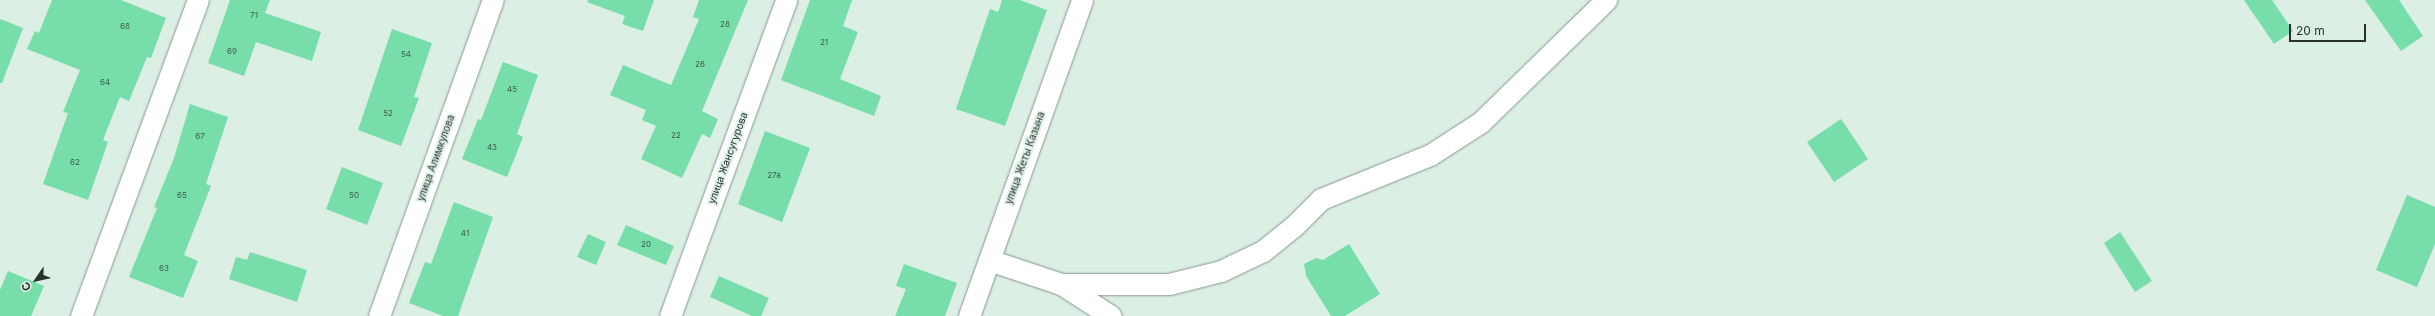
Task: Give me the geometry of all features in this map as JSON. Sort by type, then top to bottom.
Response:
[{"type":"street","points":[[81,316],[198,0]]},
{"type":"street","name":"улица Алимкулова","points":[[379,316],[493,0]]},
{"type":"street","name":"улица Жансугурова","points":[[670,316],[786,0]]},
{"type":"street","name":"улица Жеты Казына","points":[[969,316],[1082,0]]},
{"type":"street","points":[[1062,284],[1169,284],[1221,271],[1263,251],[1293,228],[1321,199],[1430,154],[1481,122],[1606,0]]},
{"type":"street","points":[[989,260],[1062,284],[1110,316]]},
{"type":"building","points":[[52,0],[121,0],[166,18],[151,58],[147,57],[129,101],[120,97],[103,140],[108,142],[88,200],[43,184],[68,113],[63,112],[80,70],[27,49],[35,31],[39,33]]},
{"type":"building","points":[[230,0],[270,0],[265,13],[321,32],[312,61],[256,42],[244,76],[208,63]]},
{"type":"building","points":[[588,0],[654,0],[643,31],[622,24],[625,16],[587,2]]},
{"type":"building","points":[[699,0],[748,0],[702,111],[718,119],[710,138],[702,134],[682,178],[641,159],[656,126],[642,120],[646,110],[610,95],[623,65],[671,85],[699,19],[693,17]]},
{"type":"building","points":[[810,0],[852,0],[843,26],[858,32],[840,79],[881,96],[874,116],[781,80]]},
{"type":"building","points":[[1002,0],[1020,0],[1047,10],[1005,126],[956,109],[990,9],[998,12]]},
{"type":"building","points":[[2244,0],[2272,0],[2293,31],[2274,44]]},
{"type":"building","points":[[2365,0],[2399,0],[2423,36],[2401,51]]},
{"type":"building","points":[[0,19],[23,28],[2,83],[0,83]]},
{"type":"building","points":[[392,29],[432,43],[414,97],[419,98],[401,146],[358,130]]},
{"type":"building","points":[[503,62],[538,75],[517,134],[523,137],[507,177],[462,159],[478,119],[481,120]]},
{"type":"building","points":[[190,104],[228,117],[206,184],[211,186],[184,255],[198,261],[183,298],[129,277],[157,208],[154,207],[174,158]]},
{"type":"building","points":[[1841,119],[1868,159],[1834,182],[1807,142]]},
{"type":"building","points":[[765,131],[810,148],[782,222],[738,204]]},
{"type":"building","points":[[342,167],[383,183],[367,225],[326,209]]},
{"type":"building","points":[[2407,195],[2435,207],[2435,244],[2417,287],[2376,270]]},
{"type":"building","points":[[454,202],[493,217],[458,316],[443,316],[409,303],[425,262],[431,264]]},
{"type":"building","points":[[626,225],[674,246],[666,265],[617,245]]},
{"type":"building","points":[[2120,232],[2152,281],[2135,292],[2104,243]]},
{"type":"building","points":[[588,234],[606,242],[596,265],[577,257]]},
{"type":"building","points":[[1349,244],[1380,294],[1345,316],[1331,316],[1306,276],[1304,264],[1316,258],[1323,260]]},
{"type":"building","points":[[250,252],[307,270],[297,302],[229,279],[236,257],[247,260]]},
{"type":"building","points":[[904,264],[957,283],[945,316],[895,316],[906,289],[896,286]]},
{"type":"building","points":[[8,271],[44,286],[31,316],[0,316],[0,290]]},
{"type":"building","points":[[719,276],[769,298],[761,316],[752,316],[710,297]]}]
